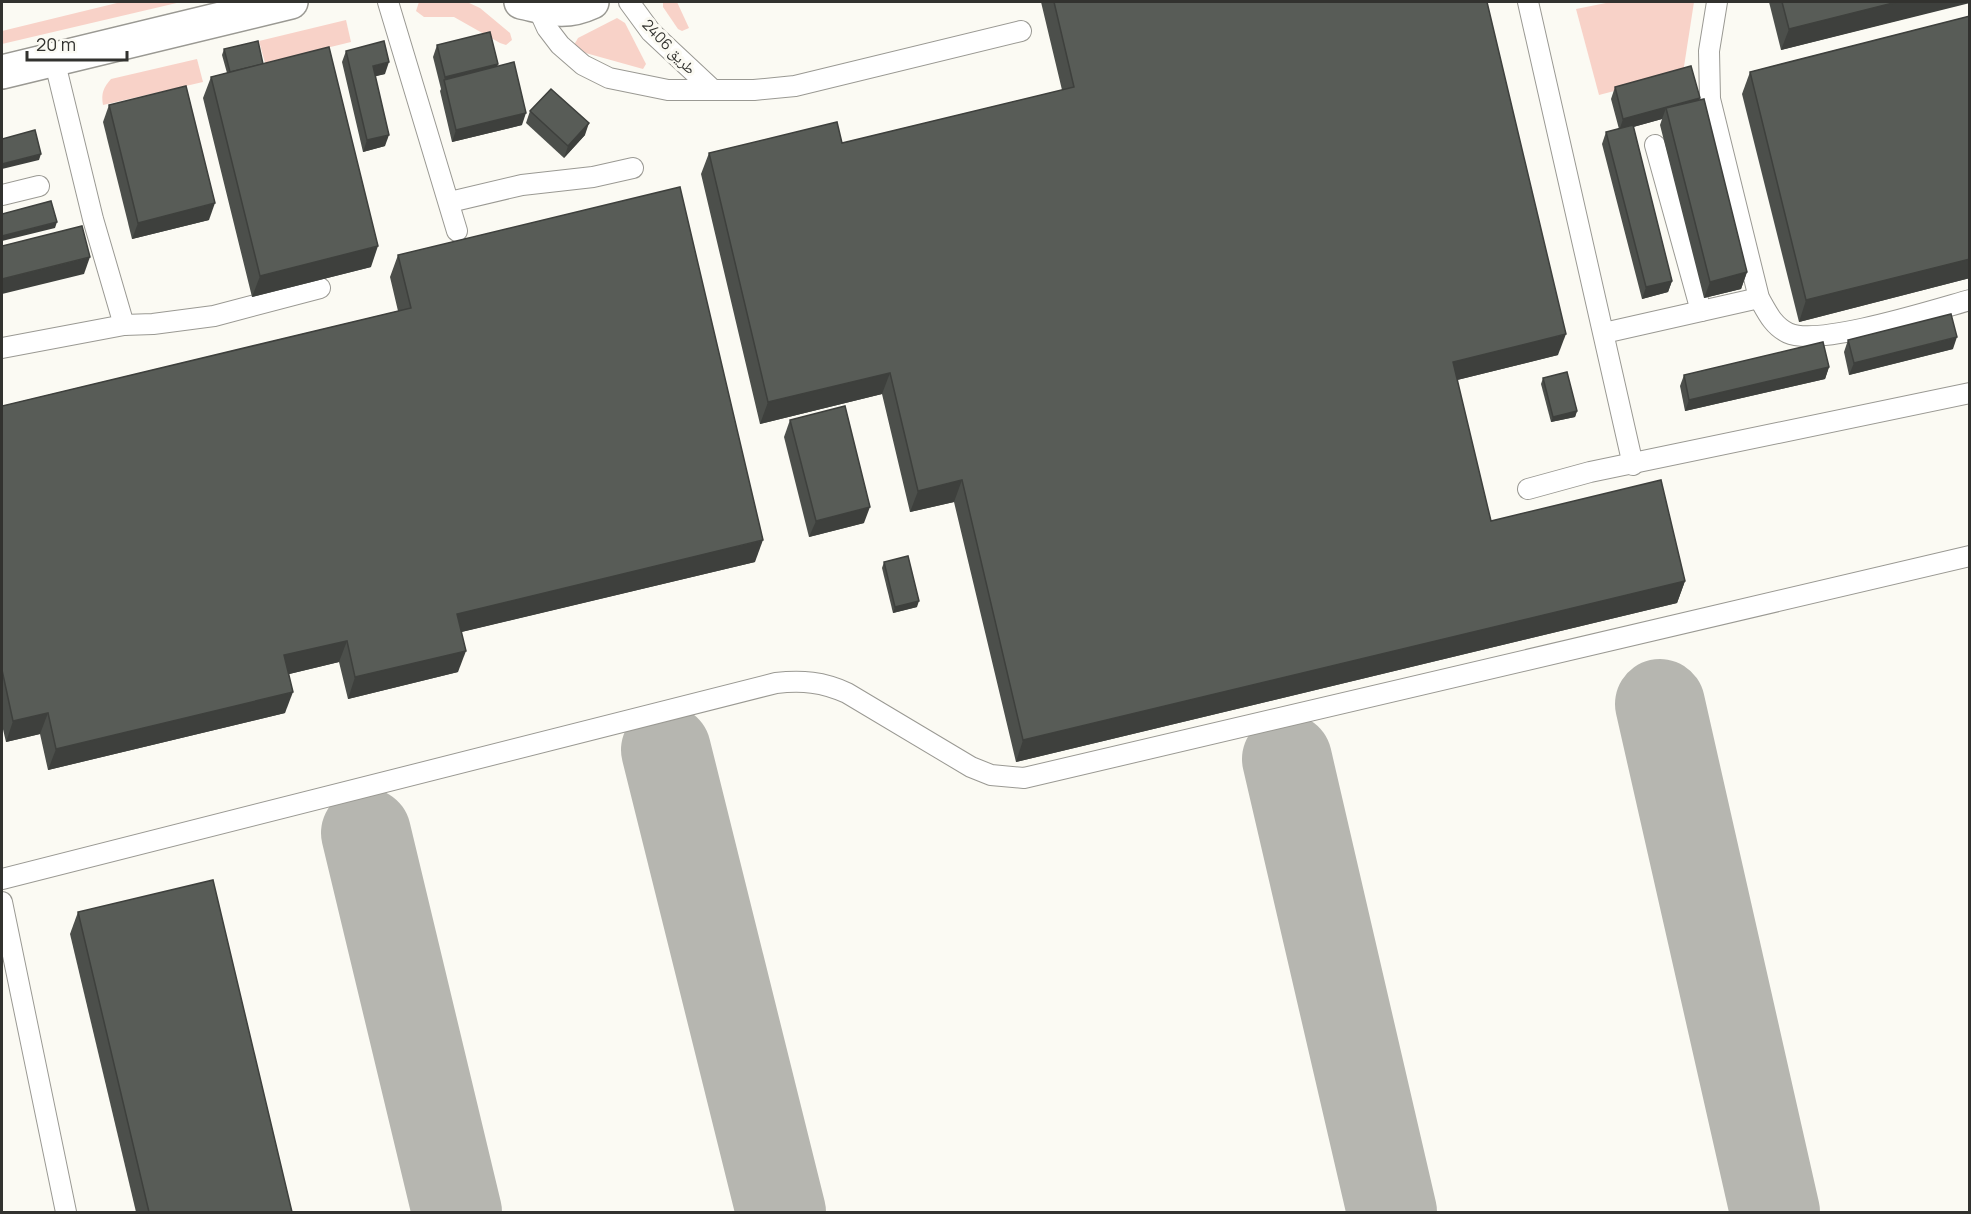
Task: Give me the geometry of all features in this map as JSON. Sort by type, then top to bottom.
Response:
[{"type":"street","points":[[2,72],[211,11],[291,2]]},
{"type":"street","points":[[526,3],[558,11],[581,7],[592,2]]},
{"type":"lane","points":[[388,2],[457,231]]},
{"type":"lane","name":"طريق 2406","points":[[629,2],[651,32],[712,89]]},
{"type":"lane","points":[[1528,2],[1633,465]]},
{"type":"lane","points":[[1717,2],[1709,51],[1710,99],[1760,298],[1778,326],[1803,337],[1846,331],[1970,300]]},
{"type":"lane","points":[[526,3],[560,45],[582,65],[609,78],[668,90],[795,86],[1021,32]]},
{"type":"lane","points":[[54,58],[93,219],[124,325]]},
{"type":"lane","points":[[1655,146],[1701,311]]},
{"type":"lane","points":[[450,202],[522,185],[593,177],[633,168]]},
{"type":"lane","points":[[2,195],[39,186]]},
{"type":"lane","points":[[2,348],[124,325],[153,324],[214,316],[320,288]]},
{"type":"lane","points":[[1604,333],[1760,298]]},
{"type":"lane","points":[[1528,489],[1590,472],[1633,465],[1970,393]]},
{"type":"lane","points":[[2,879],[776,683],[808,681],[828,685],[847,693],[971,767],[991,775],[1024,778],[1970,556]]},
{"type":"lane","points":[[2,902],[66,1212]]},
{"type":"shaded area","points":[[121,2],[181,2],[2,44],[2,31]]},
{"type":"shaded area","points":[[419,2],[467,2],[480,8],[510,33],[512,40],[506,45],[500,43],[454,17],[424,17],[416,11]]},
{"type":"shaded area","points":[[663,2],[677,2],[689,28],[682,31],[678,29],[663,7]]},
{"type":"shaded area","points":[[1611,2],[1694,2],[1683,73],[1599,95],[1576,9]]},
{"type":"shaded area","points":[[617,18],[625,23],[646,64],[643,69],[582,52],[574,45],[578,38]]},
{"type":"shaded area","points":[[346,20],[351,42],[265,63],[259,41]]},
{"type":"shaded area","points":[[197,59],[203,82],[103,105],[103,91],[111,79]]},
{"type":"building","points":[[1054,2],[1487,2],[1566,334],[1453,362],[1491,521],[1661,480],[1685,581],[1023,740],[962,480],[918,491],[890,373],[768,402],[709,153],[837,122],[842,143],[1074,87]]},
{"type":"building","points":[[1782,2],[1897,2],[1789,29]]},
{"type":"building","points":[[1970,16],[1970,259],[1806,300],[1750,72]]},
{"type":"building","points":[[490,32],[498,64],[445,77],[437,45]]},
{"type":"building","points":[[258,41],[263,64],[230,72],[224,49]]},
{"type":"building","points":[[384,41],[389,62],[373,66],[389,135],[367,140],[346,51]]},
{"type":"building","points":[[329,47],[378,246],[260,276],[211,77]]},
{"type":"building","points":[[514,62],[526,113],[456,130],[444,80]]},
{"type":"building","points":[[1691,66],[1700,98],[1623,119],[1615,87]]},
{"type":"building","points":[[186,86],[215,203],[138,223],[109,105]]},
{"type":"building","points":[[551,89],[589,123],[568,146],[530,111]]},
{"type":"building","points":[[1704,99],[1747,272],[1710,282],[1666,108]]},
{"type":"building","points":[[1633,125],[1672,281],[1646,287],[1606,132]]},
{"type":"building","points":[[35,130],[41,154],[2,164],[2,139]]},
{"type":"building","points":[[680,187],[763,540],[457,614],[466,651],[355,677],[347,641],[284,655],[293,692],[56,749],[48,713],[13,721],[2,670],[2,406],[411,308],[398,255]]},
{"type":"building","points":[[51,201],[57,222],[2,236],[2,214]]},
{"type":"building","points":[[82,226],[90,257],[2,279],[2,246]]},
{"type":"building","points":[[1951,314],[1957,337],[1854,363],[1848,340]]},
{"type":"building","points":[[1823,342],[1829,367],[1689,400],[1684,375]]},
{"type":"building","points":[[1567,372],[1577,411],[1553,417],[1543,378]]},
{"type":"building","points":[[845,406],[870,507],[816,521],[790,420]]},
{"type":"building","points":[[908,556],[919,601],[895,607],[884,562]]},
{"type":"building","points":[[213,880],[292,1212],[149,1212],[78,912]]},
{"type":"taxiway","points":[[1660,704],[1775,1212]]},
{"type":"taxiway","points":[[666,750],[781,1212]]},
{"type":"taxiway","points":[[1287,759],[1392,1212]]},
{"type":"taxiway","points":[[366,833],[457,1212]]}]
